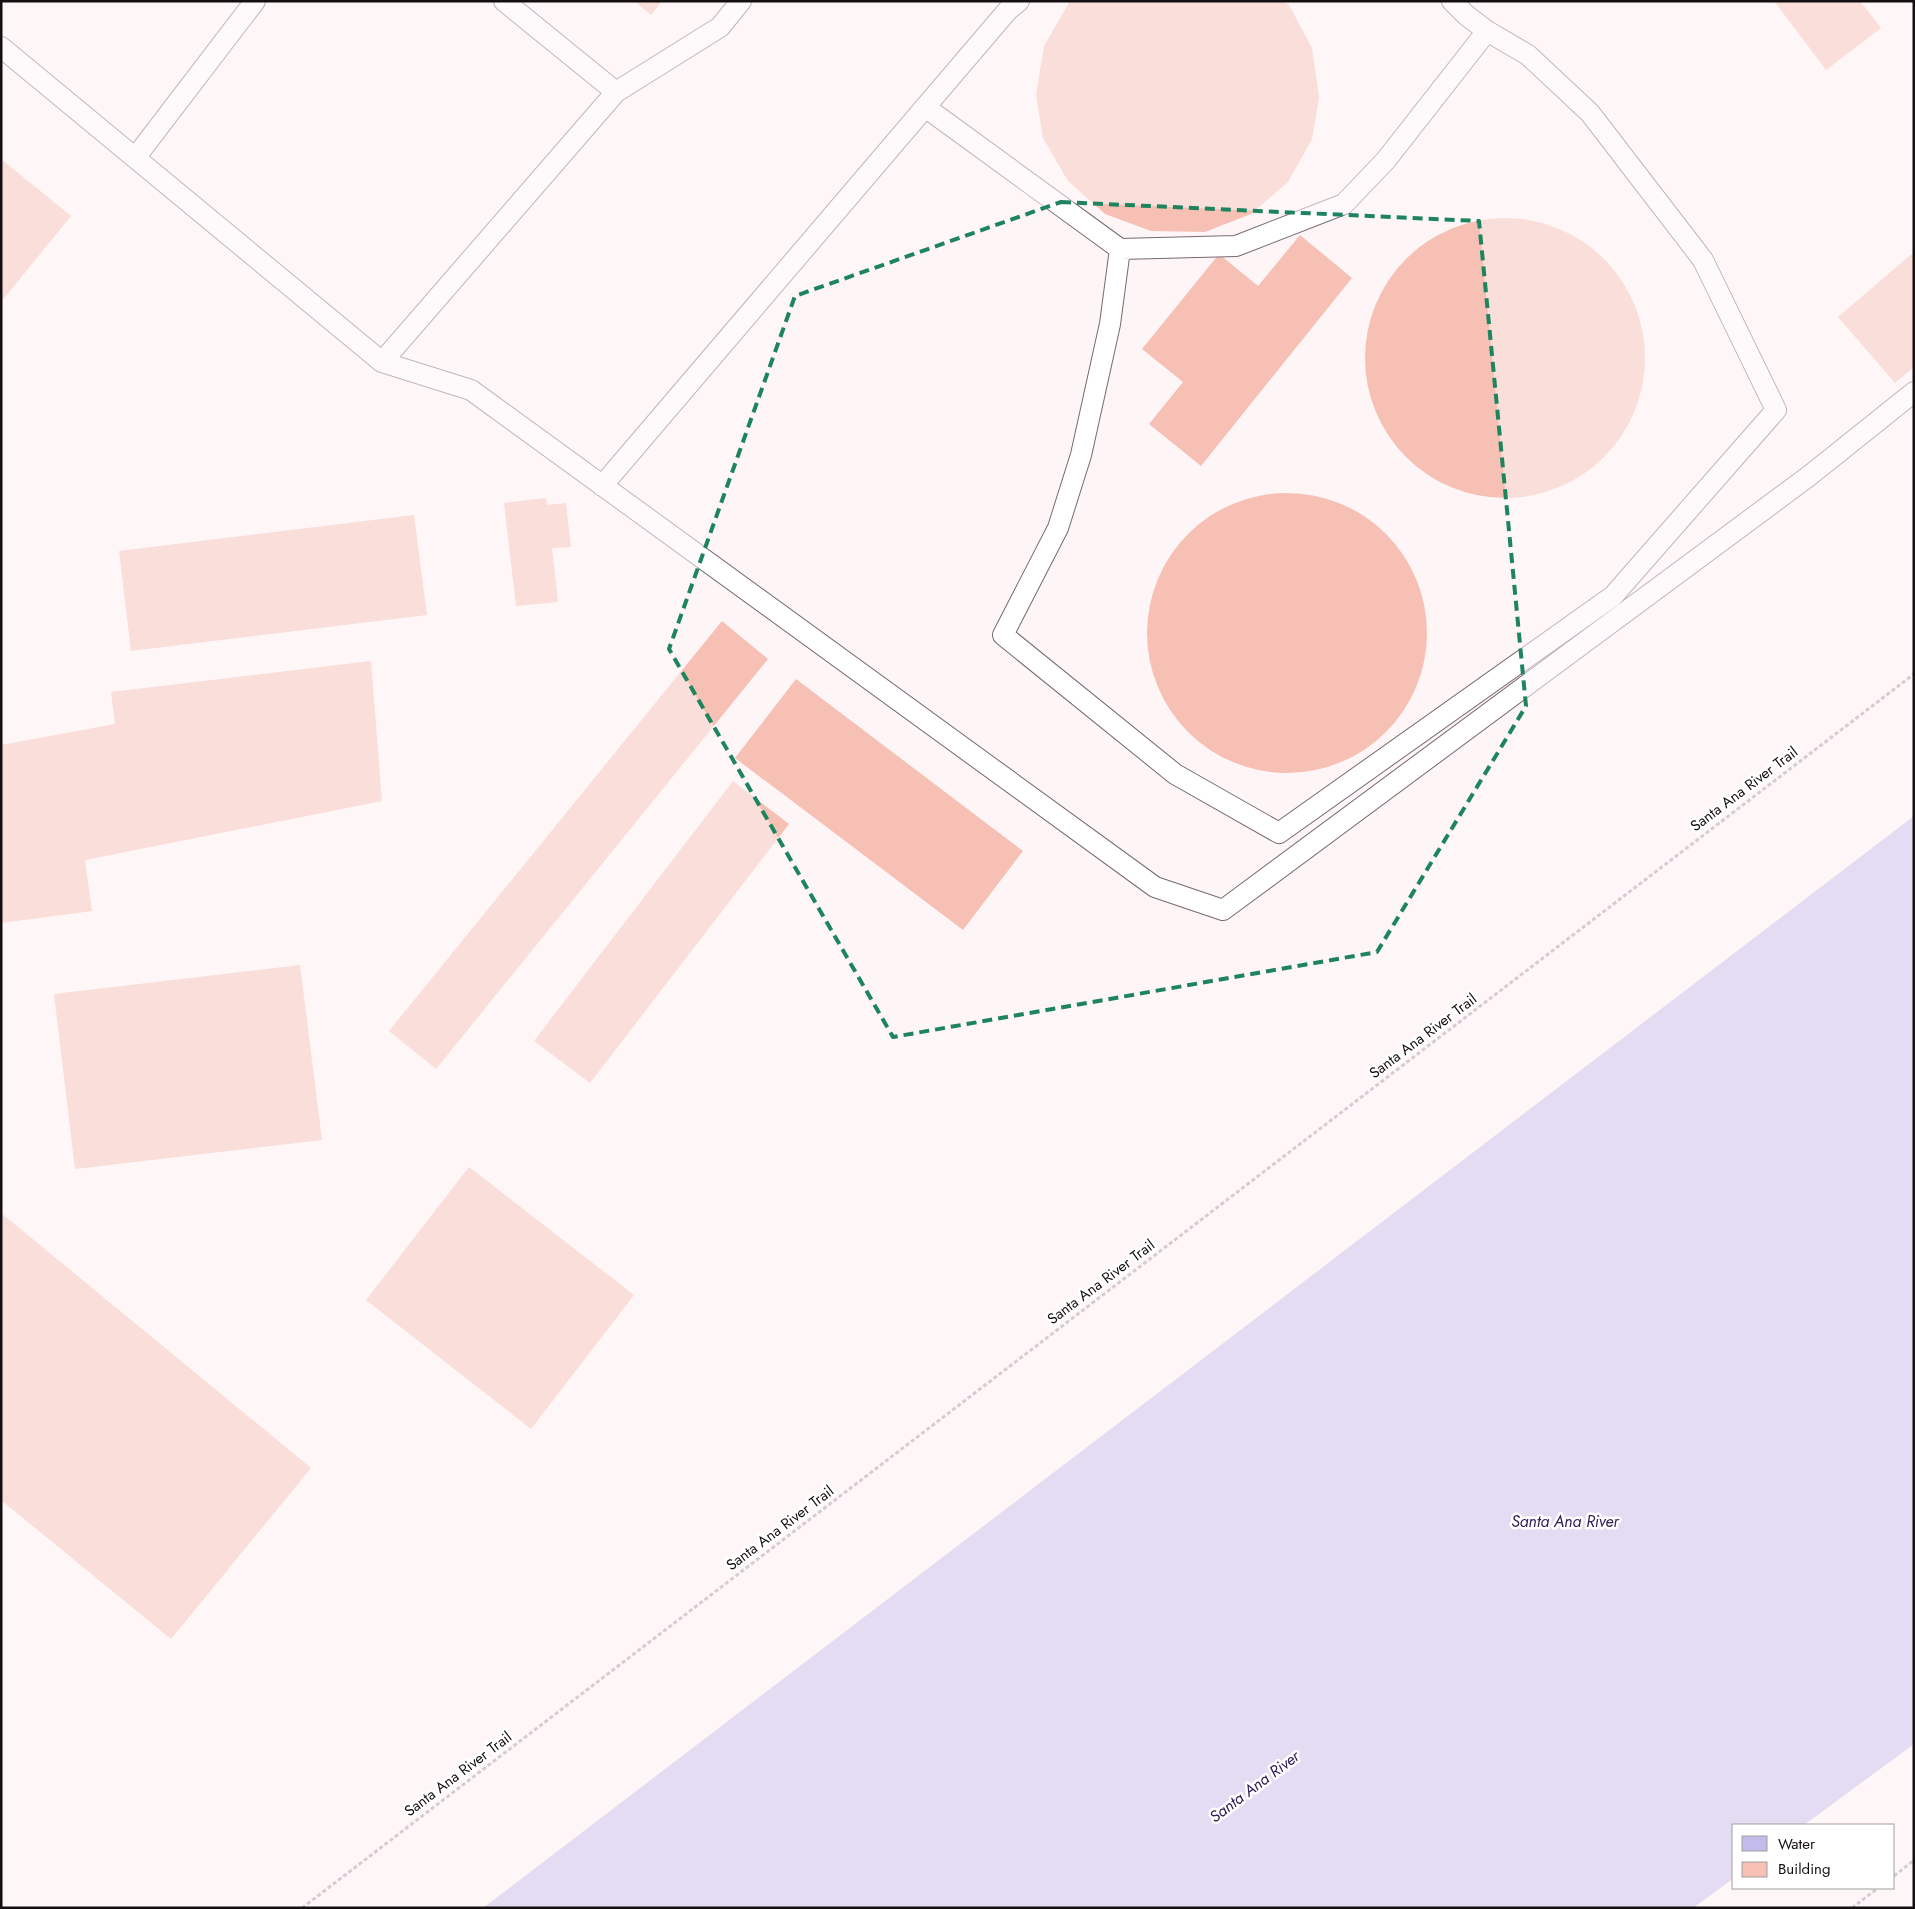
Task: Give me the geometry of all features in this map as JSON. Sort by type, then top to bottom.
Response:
[{"type":"lane","points":[[135,158],[255,1]]},
{"type":"lane","points":[[504,1],[616,92]]},
{"type":"lane","points":[[382,362],[616,92],[720,27],[741,1]]},
{"type":"lane","points":[[602,486],[1008,10],[1019,1]]},
{"type":"lane","points":[[1120,249],[1110,324],[1081,455],[1058,528],[1003,635],[1175,774],[1280,833],[1612,596],[1776,410],[1703,260],[1590,113],[1528,55],[1487,31],[1466,15],[1452,1]]},
{"type":"lane","points":[[925,107],[1120,249],[1236,246],[1344,204],[1386,160],[1487,31]]},
{"type":"lane","points":[[1,47],[382,362],[471,390],[1155,887],[1223,910],[1801,482],[1914,392]]},
{"type":"path","name":"Santa Ana River Trail","points":[[302,1908],[1914,674]]},
{"type":"path","points":[[1895,1875],[1914,1860]]},
{"type":"path","points":[[1852,1908],[1877,1889]]},
{"type":"highlighted area","points":[[1061,202],[1479,221],[1526,706],[1377,952],[893,1037],[669,649],[795,296]]},
{"type":"water","name":"Santa Ana River","points":[[1914,816],[1914,1744],[1805,1824],[1732,1824],[1732,1879],[1693,1908],[483,1908]]},
{"type":"building","points":[[634,1],[662,1],[651,15]]},
{"type":"building","points":[[1070,1],[1284,1],[1289,5],[1312,48],[1319,97],[1312,139],[1288,182],[1251,214],[1205,232],[1151,231],[1105,214],[1068,181],[1043,138],[1036,95],[1044,46]]},
{"type":"building","points":[[1774,1],[1860,1],[1881,28],[1826,70]]},
{"type":"building","points":[[1,159],[71,216],[1,302]]},
{"type":"building","points":[[1505,218],[1532,221],[1559,229],[1583,242],[1604,259],[1621,280],[1634,304],[1642,331],[1645,358],[1642,385],[1634,412],[1621,436],[1604,457],[1583,474],[1559,487],[1532,495],[1505,498],[1478,495],[1451,487],[1427,474],[1406,457],[1389,436],[1376,412],[1368,385],[1365,358],[1368,331],[1376,304],[1389,280],[1406,259],[1427,242],[1451,229],[1478,221]]},
{"type":"building","points":[[1300,235],[1352,278],[1201,466],[1149,424],[1183,382],[1142,349],[1219,254],[1258,286]]},
{"type":"building","points":[[1914,252],[1914,367],[1895,383],[1838,317]]},
{"type":"building","points":[[1287,493],[1314,496],[1341,504],[1365,517],[1386,534],[1411,567],[1416,579],[1424,606],[1427,633],[1424,660],[1416,687],[1403,711],[1386,732],[1353,757],[1341,762],[1314,770],[1287,773],[1260,770],[1233,762],[1209,749],[1188,732],[1163,699],[1158,687],[1150,660],[1147,633],[1150,606],[1158,579],[1171,555],[1188,534],[1221,509],[1233,504],[1260,496]]},
{"type":"building","points":[[546,498],[547,505],[566,503],[571,547],[552,548],[558,602],[516,606],[504,503]]},
{"type":"building","points":[[414,515],[427,615],[131,651],[119,551]]},
{"type":"building","points":[[722,621],[768,659],[436,1069],[389,1031]]},
{"type":"building","points":[[371,661],[382,801],[85,860],[92,911],[1,923],[1,745],[115,724],[111,692]]},
{"type":"building","points":[[796,679],[1023,851],[963,930],[735,758]]},
{"type":"building","points":[[733,781],[789,824],[590,1083],[534,1041]]},
{"type":"building","points":[[300,965],[322,1140],[75,1169],[54,994]]},
{"type":"building","points":[[469,1167],[634,1295],[531,1429],[366,1300]]},
{"type":"building","points":[[1,1213],[311,1468],[171,1639],[1,1500]]}]
